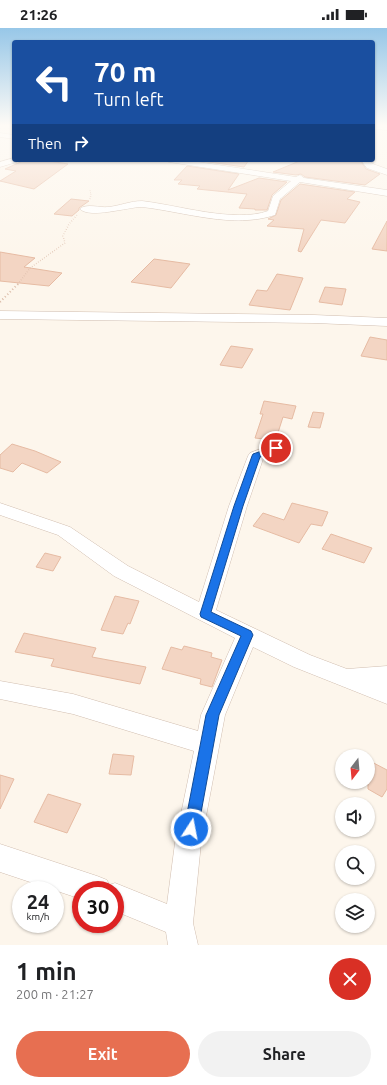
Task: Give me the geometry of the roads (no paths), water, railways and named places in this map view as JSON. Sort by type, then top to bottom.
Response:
[{"type":"street","points":[[226,168],[300,178],[387,193]]},
{"type":"street","points":[[375,168],[387,172]]},
{"type":"street","points":[[85,209],[109,210],[132,204],[142,204],[228,216],[260,217],[272,213],[276,198],[300,178]]},
{"type":"street","points":[[0,315],[314,319],[387,322]]},
{"type":"street","points":[[205,614],[238,506],[256,456],[276,448]]},
{"type":"street","points":[[0,509],[64,531],[102,559],[205,614],[302,661],[387,694]]},
{"type":"street","points":[[124,902],[181,934],[188,843],[212,715],[247,635]]},
{"type":"street","points":[[344,678],[387,675]]},
{"type":"street","points":[[0,690],[73,704],[207,744]]},
{"type":"street","points":[[0,858],[72,882]]}]
